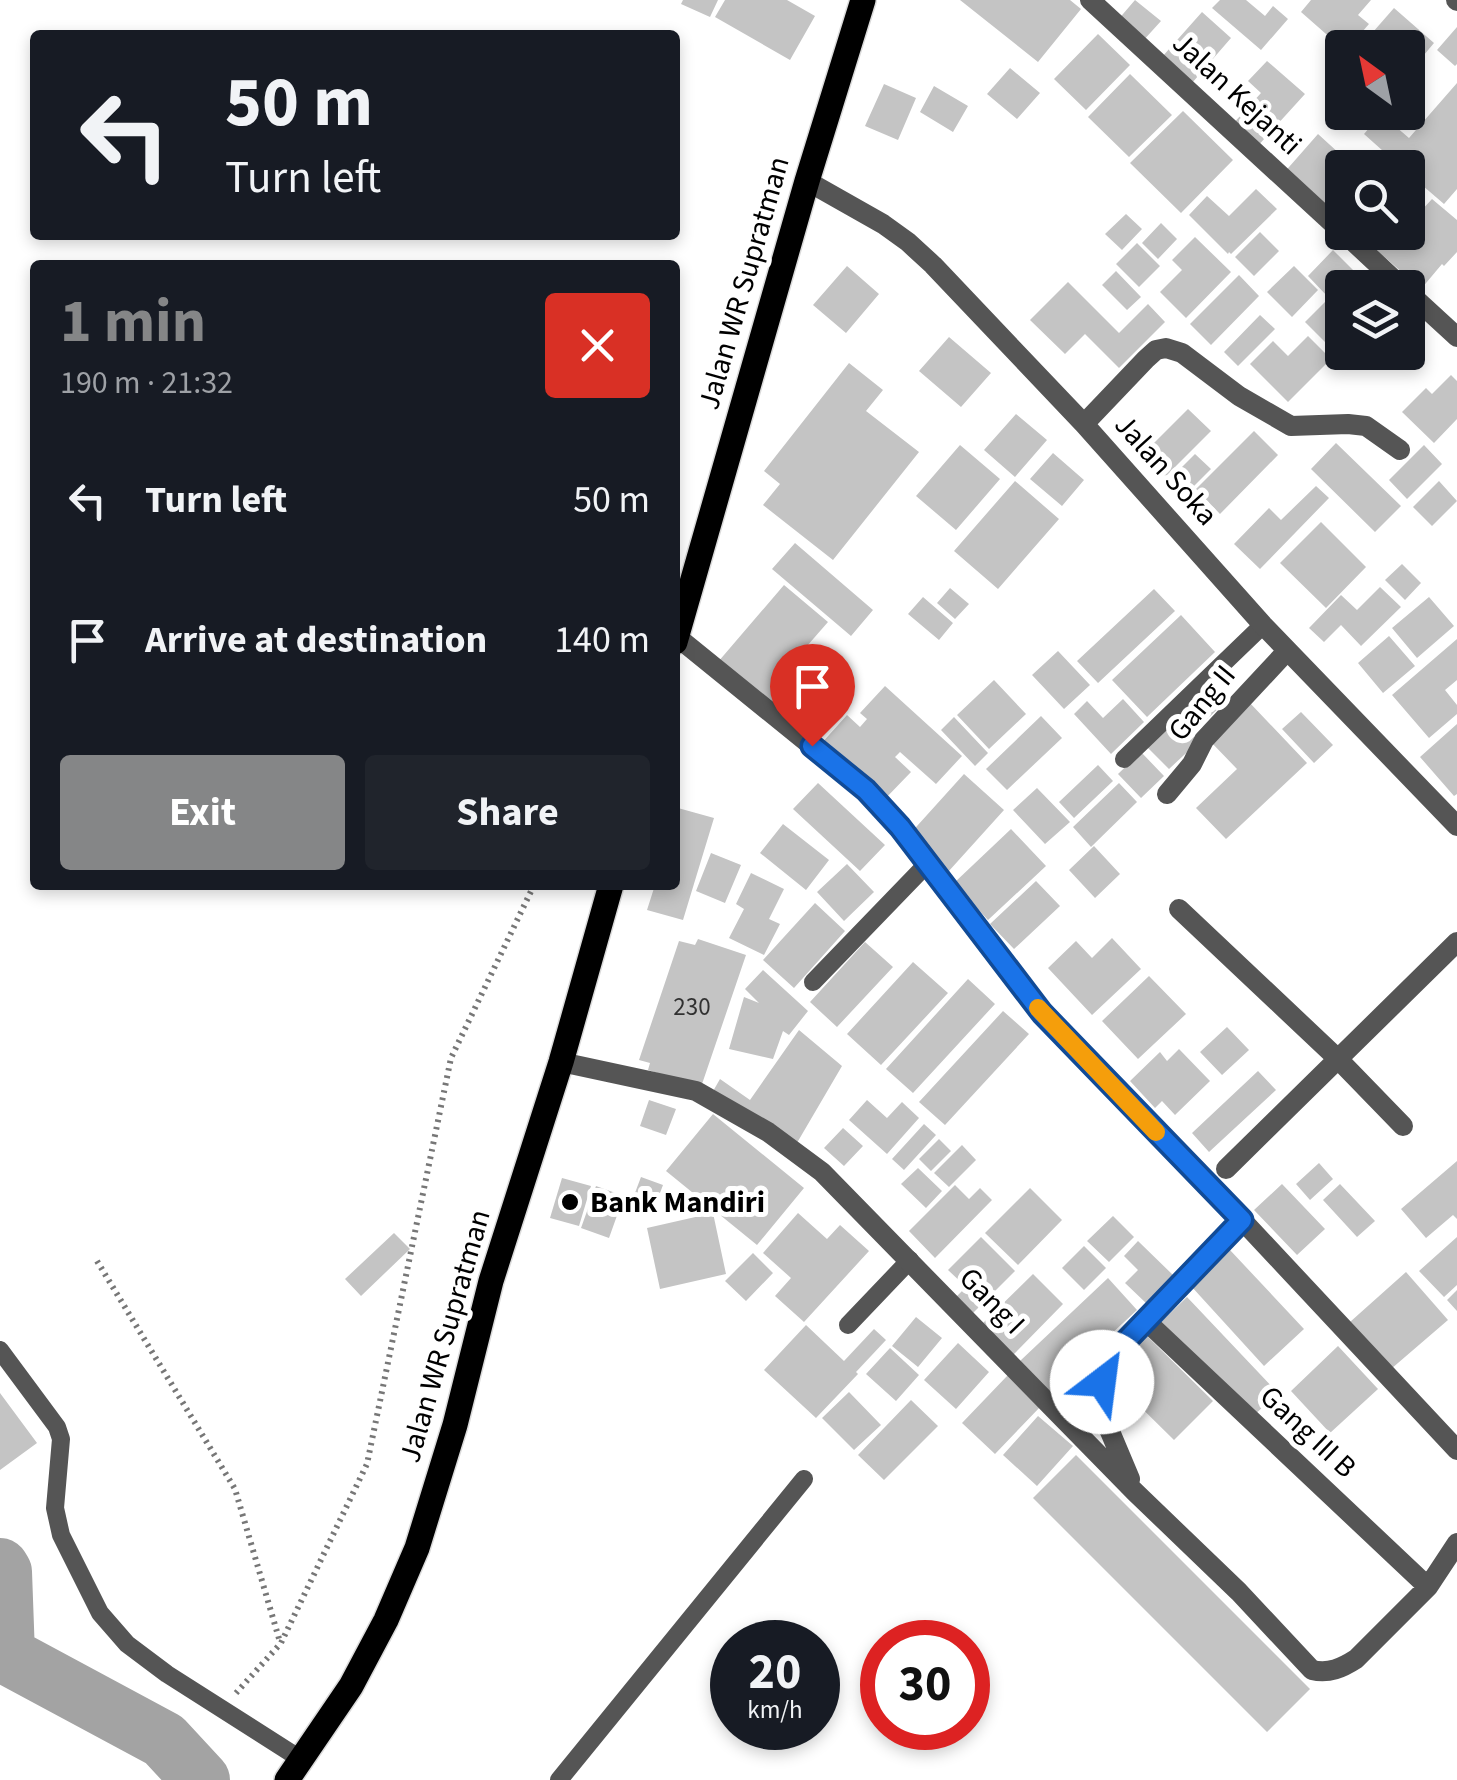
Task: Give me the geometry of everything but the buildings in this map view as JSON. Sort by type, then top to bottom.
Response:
[{"type":"main road","name":"Jalan WR Supratman","points":[[680,625],[863,0]]},
{"type":"main road","name":"Jalan WR Supratman","points":[[295,1770],[351,1686],[386,1620],[417,1548],[455,1425],[491,1281],[561,1062],[610,890]]},
{"type":"street","name":"Jalan Kejanti","points":[[1090,0],[1325,215]]},
{"type":"street","name":"Jalan Soka","points":[[807,181],[908,242],[971,304],[1287,651],[1457,826]]},
{"type":"street","name":"Jalan Kejanti","points":[[1362,250],[1384,270]]},
{"type":"street","name":"Jalan Kejanti","points":[[1425,308],[1457,338]]},
{"type":"street","points":[[1084,424],[1146,359],[1156,350],[1166,348],[1182,353],[1239,396],[1291,426],[1366,426],[1400,450]]},
{"type":"street","points":[[680,642],[866,790],[900,827],[1042,1013],[1457,1450]]},
{"type":"street","name":"Gang II","points":[[1167,794],[1192,764],[1204,740],[1287,651]]},
{"type":"street","points":[[1178,909],[1404,1126]]},
{"type":"street","points":[[1226,1169],[1457,942]]},
{"type":"street","name":"Gang I","points":[[561,1062],[696,1090],[768,1132],[822,1172],[1312,1670],[1324,1673],[1344,1667],[1428,1587]]},
{"type":"street","points":[[1135,1492],[1106,1422],[1102,1401],[1105,1368],[1242,1220]]},
{"type":"street","name":"Gang III B","points":[[1146,1321],[1428,1587]]},
{"type":"street","points":[[1428,1587],[1457,1543]]},
{"type":"lane","points":[[1124,759],[1263,625]]},
{"type":"lane","points":[[813,982],[927,864]]},
{"type":"lane","points":[[848,1325],[910,1260]]},
{"type":"lane","points":[[0,1350],[57,1427],[60,1439],[55,1508],[61,1534],[100,1613],[127,1644],[222,1708],[295,1770]]},
{"type":"lane","points":[[559,1780],[804,1479]]},
{"type":"path","points":[[222,1708],[281,1643],[367,1464],[451,1058],[532,890]]},
{"type":"path","points":[[97,1261],[235,1488],[281,1643]]},
{"type":"waterway","points":[[0,1567],[6,1655],[164,1740],[201,1780]]},
{"type":"slow traffic","points":[[1038,1008],[1156,1132]]},
{"type":"place","name":"Bank Mandiri","points":[[570,1202]]},
{"type":"route","points":[[812,746],[866,790],[900,827],[1042,1013],[1242,1220],[1125,1342],[1105,1368],[1102,1382]]}]
